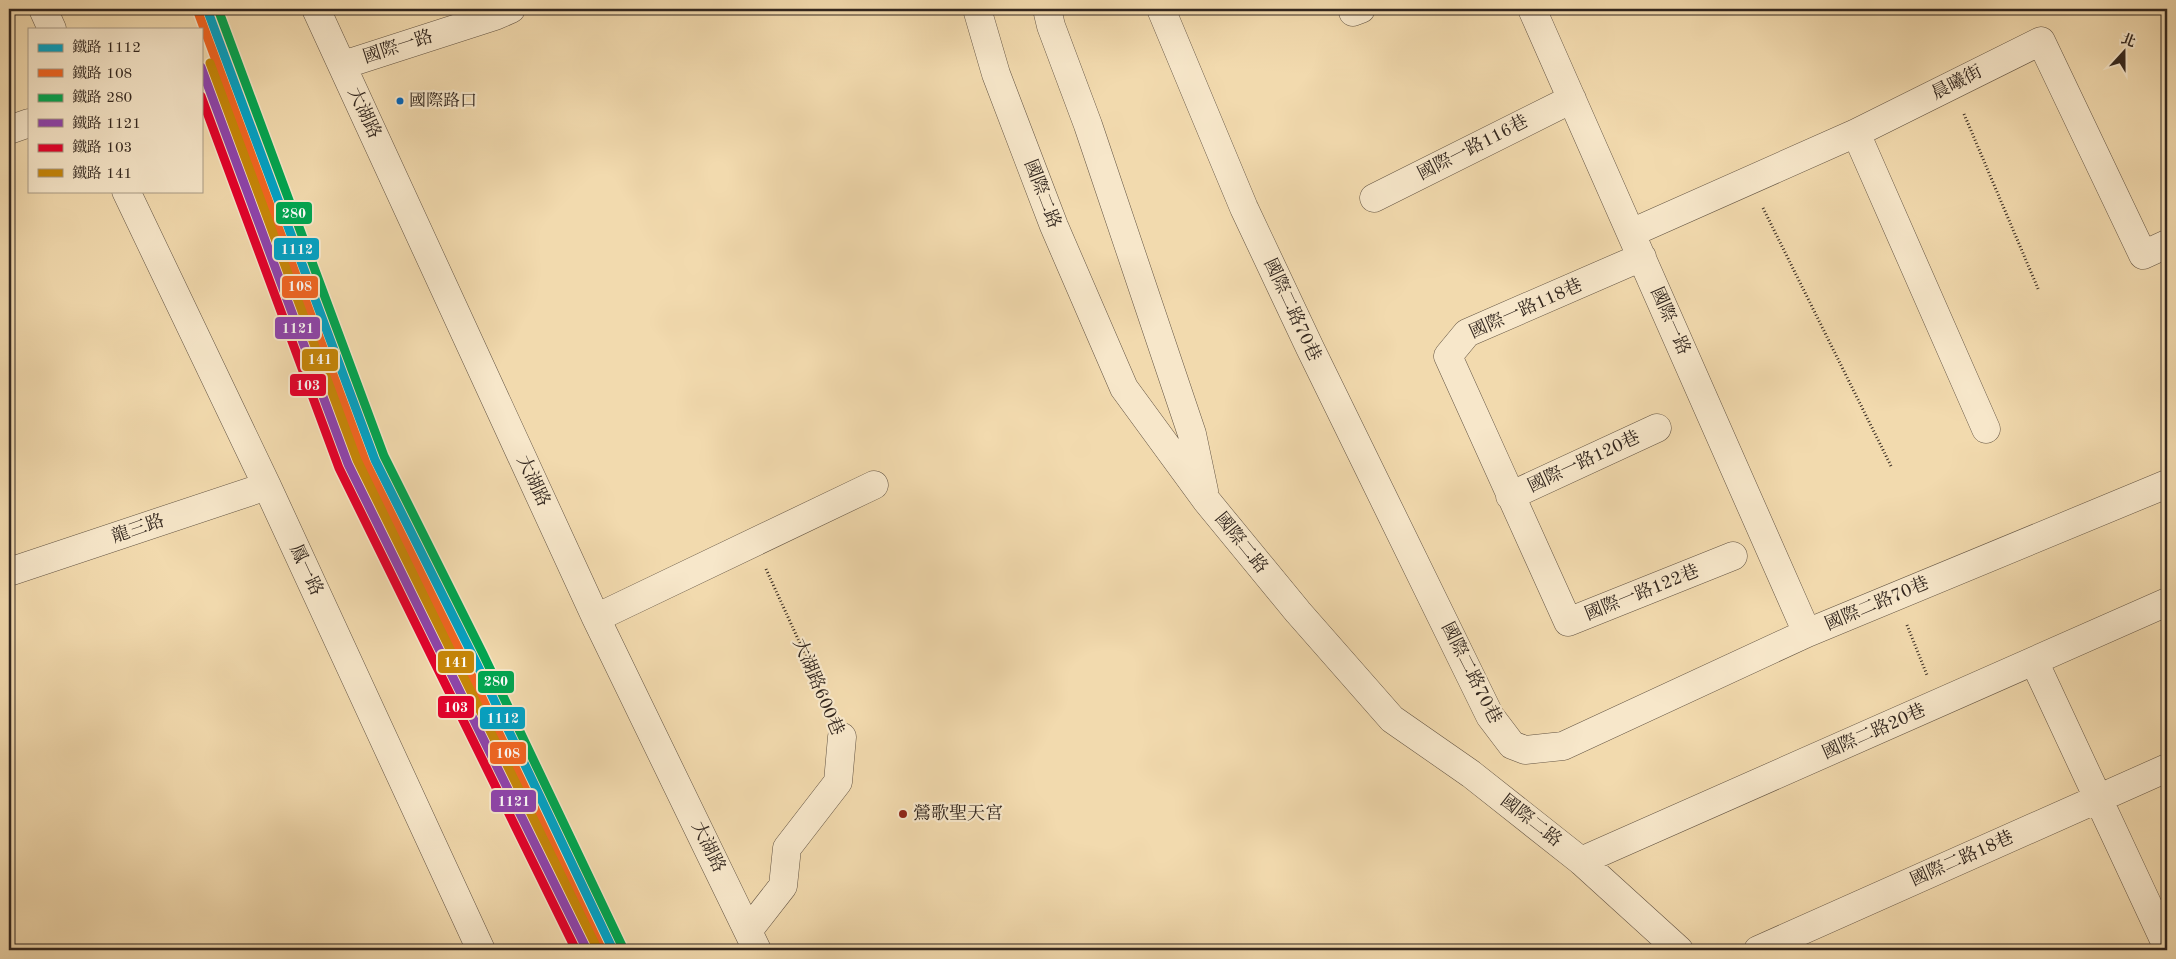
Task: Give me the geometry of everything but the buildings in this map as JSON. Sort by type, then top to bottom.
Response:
[{"type":"street","points":[[43,9],[52,28]]},
{"type":"street","name":"大湖路","points":[[316,9],[596,618],[752,941]]},
{"type":"street","name":"國際一路","points":[[343,65],[495,16],[510,9]]},
{"type":"street","name":"國際二路","points":[[977,9],[999,83],[1054,226],[1124,388],[1206,500],[1298,612],[1392,719],[1471,774],[1582,862],[1679,950]]},
{"type":"street","points":[[1047,9],[1051,26],[1088,125],[1192,434],[1206,500]]},
{"type":"street","name":"國際二路70巷","points":[[1161,9],[1244,208],[1306,339],[1490,716],[1512,744],[1525,750],[1563,746],[1807,633],[2167,484]]},
{"type":"street","name":"國際一路","points":[[1532,9],[1807,633]]},
{"type":"street","name":"晨曦街","points":[[1636,245],[1749,180],[1856,133],[2041,41],[2143,255],[2167,244]]},
{"type":"street","name":"國際一路116巷","points":[[1374,198],[1572,98]]},
{"type":"street","points":[[9,130],[28,123]]},
{"type":"street","points":[[1856,133],[1986,429]]},
{"type":"street","name":"鳳一路","points":[[126,192],[482,950]]},
{"type":"street","name":"國際一路118巷","points":[[1510,496],[1448,356],[1467,333],[1636,245]]},
{"type":"street","name":"國際一路120巷","points":[[1510,496],[1657,428]]},
{"type":"street","points":[[596,618],[874,485]]},
{"type":"street","name":"龍三路","points":[[9,572],[266,486]]},
{"type":"street","name":"國際一路122巷","points":[[1510,496],[1568,622],[1733,556]]},
{"type":"street","name":"國際二路20巷","points":[[1582,862],[2167,602]]},
{"type":"street","points":[[2034,661],[2099,798],[2162,946]]},
{"type":"street","name":"大湖路600巷","points":[[752,941],[782,886],[787,848],[838,782],[842,737]]},
{"type":"street","name":"國際二路18巷","points":[[1758,950],[2167,768]]},
{"type":"path","points":[[1952,86],[2039,291]]},
{"type":"path","points":[[1749,180],[1892,468]]},
{"type":"path","name":"大湖路600巷","points":[[754,543],[842,737]]},
{"type":"path","points":[[1896,596],[1938,704]]},
{"type":"rail line","name":"1112","points":[[207,9],[375,460],[474,658],[613,950]]},
{"type":"rail line","name":"280","points":[[218,9],[384,456],[483,654],[622,946]]},
{"type":"rail line","name":"108","points":[[198,12],[366,463],[465,662],[602,950]]},
{"type":"rail line","name":"141","points":[[210,63],[357,460],[596,946]]},
{"type":"rail line","name":"1121","points":[[202,70],[348,464],[587,950]]},
{"type":"rail line","name":"103","points":[[202,99],[339,468],[576,950]]},
{"type":"place","name":"國際路口","points":[[400,101]]},
{"type":"place","name":"鶯歌聖天宮","points":[[903,814]]}]
